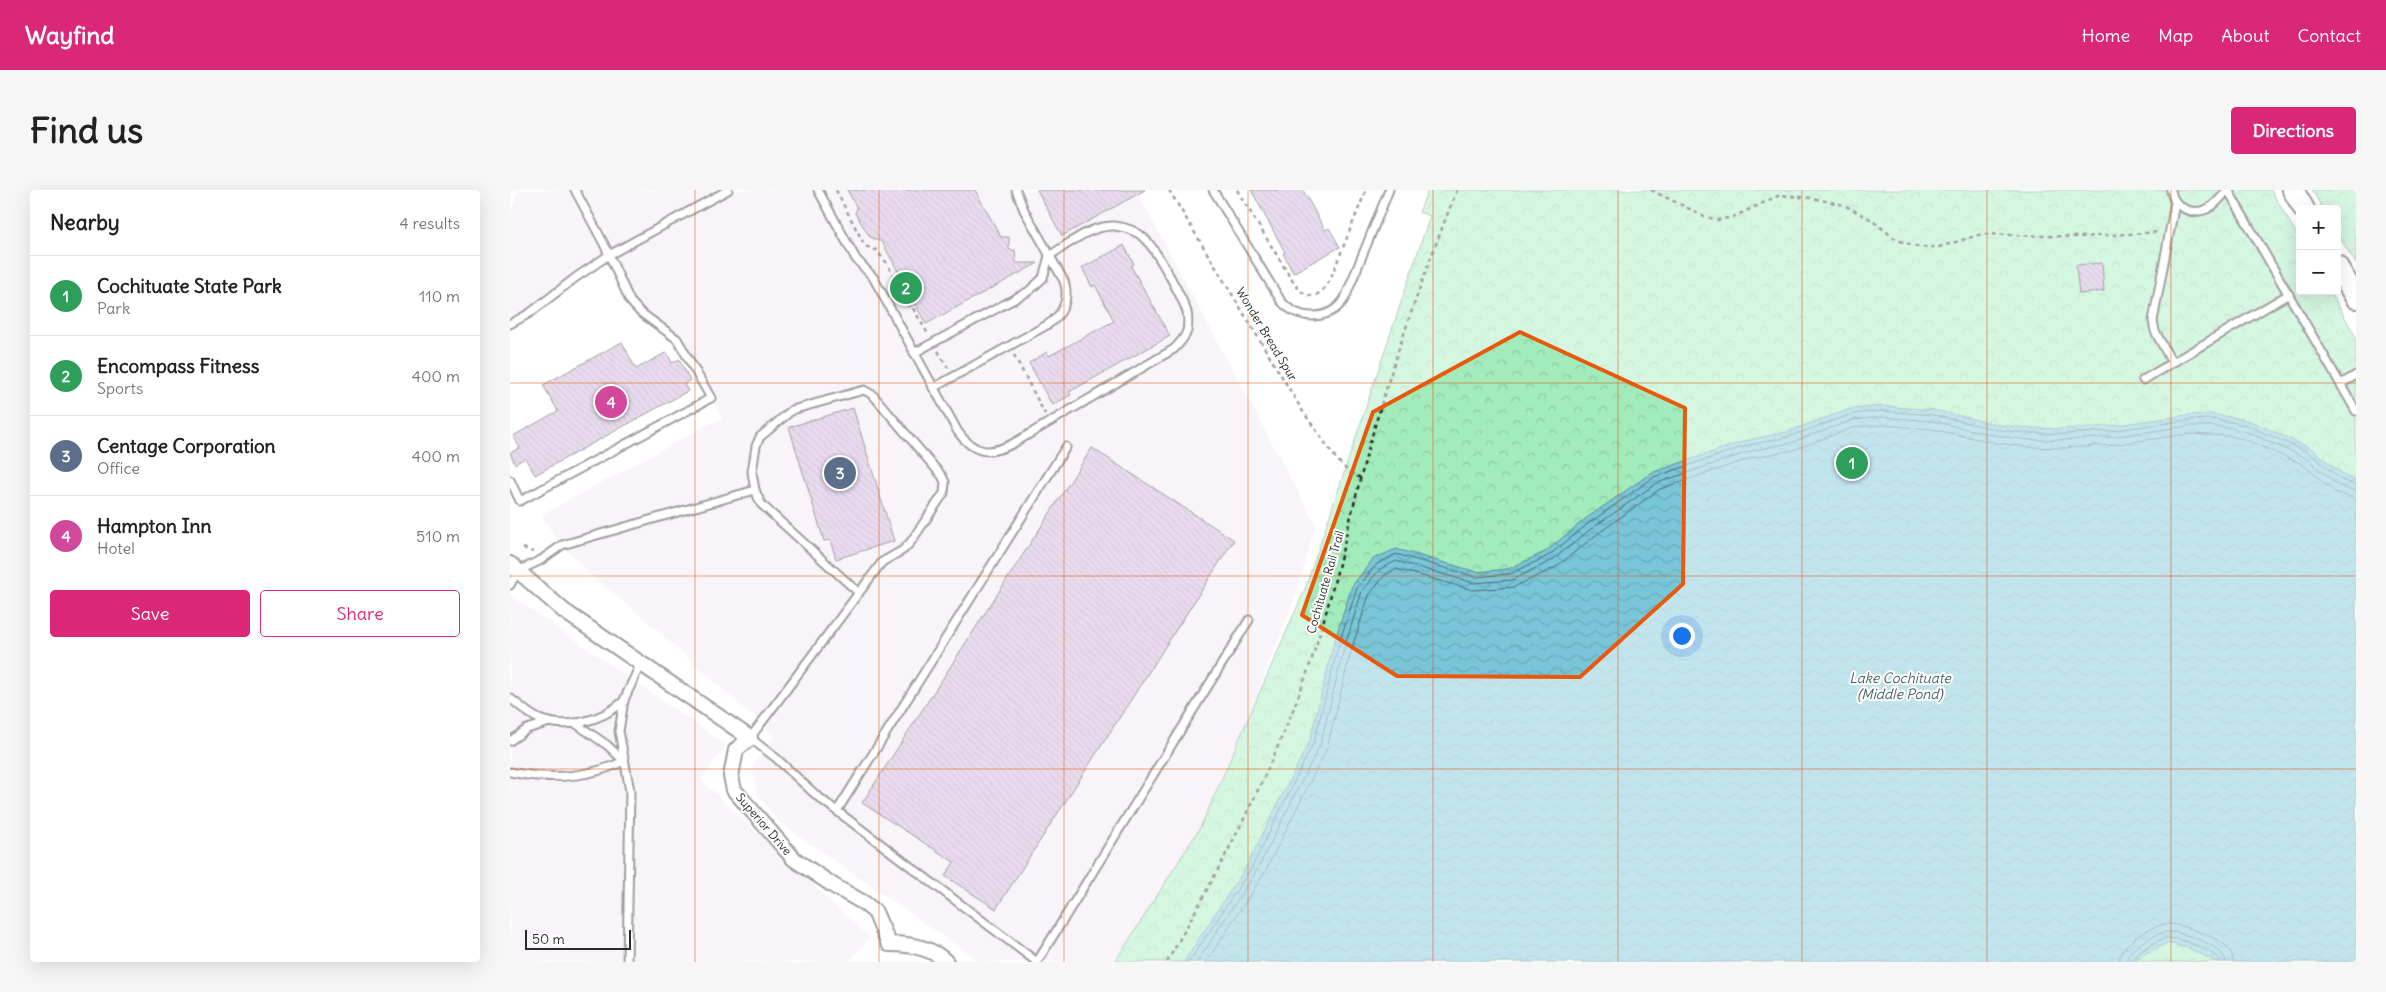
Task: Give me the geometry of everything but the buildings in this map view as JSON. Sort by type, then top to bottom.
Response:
[{"type":"main road","points":[[2293,190],[2302,205]]},
{"type":"main road","points":[[2341,273],[2356,298]]},
{"type":"street","points":[[510,558],[514,568],[564,611],[642,662],[750,738]]},
{"type":"street","name":"Superior Drive","points":[[750,738],[736,750],[731,776],[734,790],[757,818],[794,859],[836,888],[864,903],[874,912],[889,944],[905,944],[924,949],[942,957],[946,962]]},
{"type":"lane","points":[[510,480],[520,500],[711,398],[677,339],[640,312],[630,300],[609,254],[574,190]]},
{"type":"lane","points":[[510,324],[530,313],[609,254],[728,190]]},
{"type":"lane","points":[[818,190],[856,259],[873,277],[914,353],[933,388],[958,432],[970,446],[977,450],[995,451],[1005,448],[1174,349],[1184,337],[1188,321],[1184,305],[1154,250],[1144,238],[1130,230],[1112,226],[1095,229],[1049,256],[1043,278],[1029,291],[914,353]]},
{"type":"lane","points":[[933,388],[1047,325],[1060,314],[1066,298],[1066,289],[1024,210],[1016,190]]},
{"type":"lane","points":[[1213,190],[1281,301],[1294,312],[1314,316],[1332,311],[1345,298],[1389,190]]},
{"type":"lane","points":[[2170,191],[2175,203],[2180,207],[2198,212],[2214,205],[2228,190],[2356,410]]},
{"type":"lane","points":[[2172,363],[2153,326],[2175,203]]},
{"type":"lane","points":[[2143,380],[2289,294]]},
{"type":"lane","points":[[2341,384],[2356,375]]},
{"type":"lane","points":[[858,593],[766,510],[757,498],[752,472],[757,441],[786,413],[798,407],[864,390],[873,395],[942,476],[945,488],[944,493],[910,543],[903,550],[882,562],[750,738],[837,811],[1037,962],[1249,620]]},
{"type":"lane","points":[[837,811],[1066,447]]},
{"type":"lane","points":[[510,585],[514,568],[541,560],[562,545],[755,490]]},
{"type":"lane","points":[[628,962],[630,790],[619,730],[624,700],[642,662]]},
{"type":"lane","points":[[510,698],[537,718],[550,722],[575,723],[600,716],[624,700]]},
{"type":"lane","points":[[510,741],[527,729],[550,722]]},
{"type":"lane","points":[[575,723],[607,745],[624,761]]},
{"type":"lane","points":[[510,772],[526,775],[589,774],[624,761]]},
{"type":"path","points":[[836,190],[865,246],[876,250],[886,262],[953,377]]},
{"type":"path","name":"Wonder Bread Spur","points":[[1169,190],[1302,410],[1343,467],[1361,478]]},
{"type":"path","points":[[1237,190],[1295,285],[1304,294],[1310,296],[1324,291],[1330,280],[1366,190]]},
{"type":"path","name":"Cochituate Rail Trail","points":[[1167,962],[1259,788],[1292,713],[1329,603],[1361,478],[1402,341],[1457,190]]},
{"type":"path","points":[[1651,190],[1706,217],[1718,220],[1733,217],[1780,195],[1812,198],[1844,205],[1870,219],[1897,240],[1920,247],[1940,247],[1982,234],[2080,237],[2170,231]]},
{"type":"path","points":[[1013,353],[1050,422]]},
{"type":"highlighted area","points":[[1520,332],[1685,408],[1683,584],[1580,677],[1397,676],[1302,615],[1373,412]]},
{"type":"shaded area","points":[[518,190],[1136,190],[1316,525],[1294,600],[1216,800],[1126,962],[980,962],[780,823],[757,794],[752,767],[774,736],[646,620],[592,576],[556,538],[541,515],[709,424],[722,419],[682,345],[635,308],[609,255],[510,324],[510,216]]},
{"type":"shaded area","points":[[510,595],[726,745],[701,780],[870,938],[849,962],[510,962]]},
{"type":"green space","name":"Lake Cochituate (Middle Pond)","points":[[1428,190],[2271,190],[2296,233],[2296,295],[2332,295],[2356,337],[2356,962],[1115,962],[1201,826],[1305,589],[1430,216],[1419,212]]},
{"type":"green space","points":[[2312,190],[2356,190],[2356,264],[2341,240],[2341,205],[2321,205]]},
{"type":"water","name":"Lake Cochituate (Middle Pond)","points":[[1882,406],[1934,410],[2000,425],[2029,428],[2063,429],[2110,426],[2187,415],[2210,414],[2232,417],[2250,421],[2312,449],[2345,476],[2356,481],[2356,962],[2217,962],[2190,949],[2168,943],[2146,953],[2135,962],[1184,962],[1247,865],[1310,740],[1333,646],[1352,586],[1373,559],[1396,549],[1477,572],[1508,569],[1545,552],[1584,520],[1651,473],[1748,440],[1786,432],[1851,409]]},
{"type":"place","name":"Encompass Fitness","points":[[906,288]]},
{"type":"place","name":"Hampton Inn","points":[[611,402]]},
{"type":"place","name":"Cochituate State Park","points":[[1852,463]]},
{"type":"place","name":"Centage Corporation","points":[[840,473]]}]
